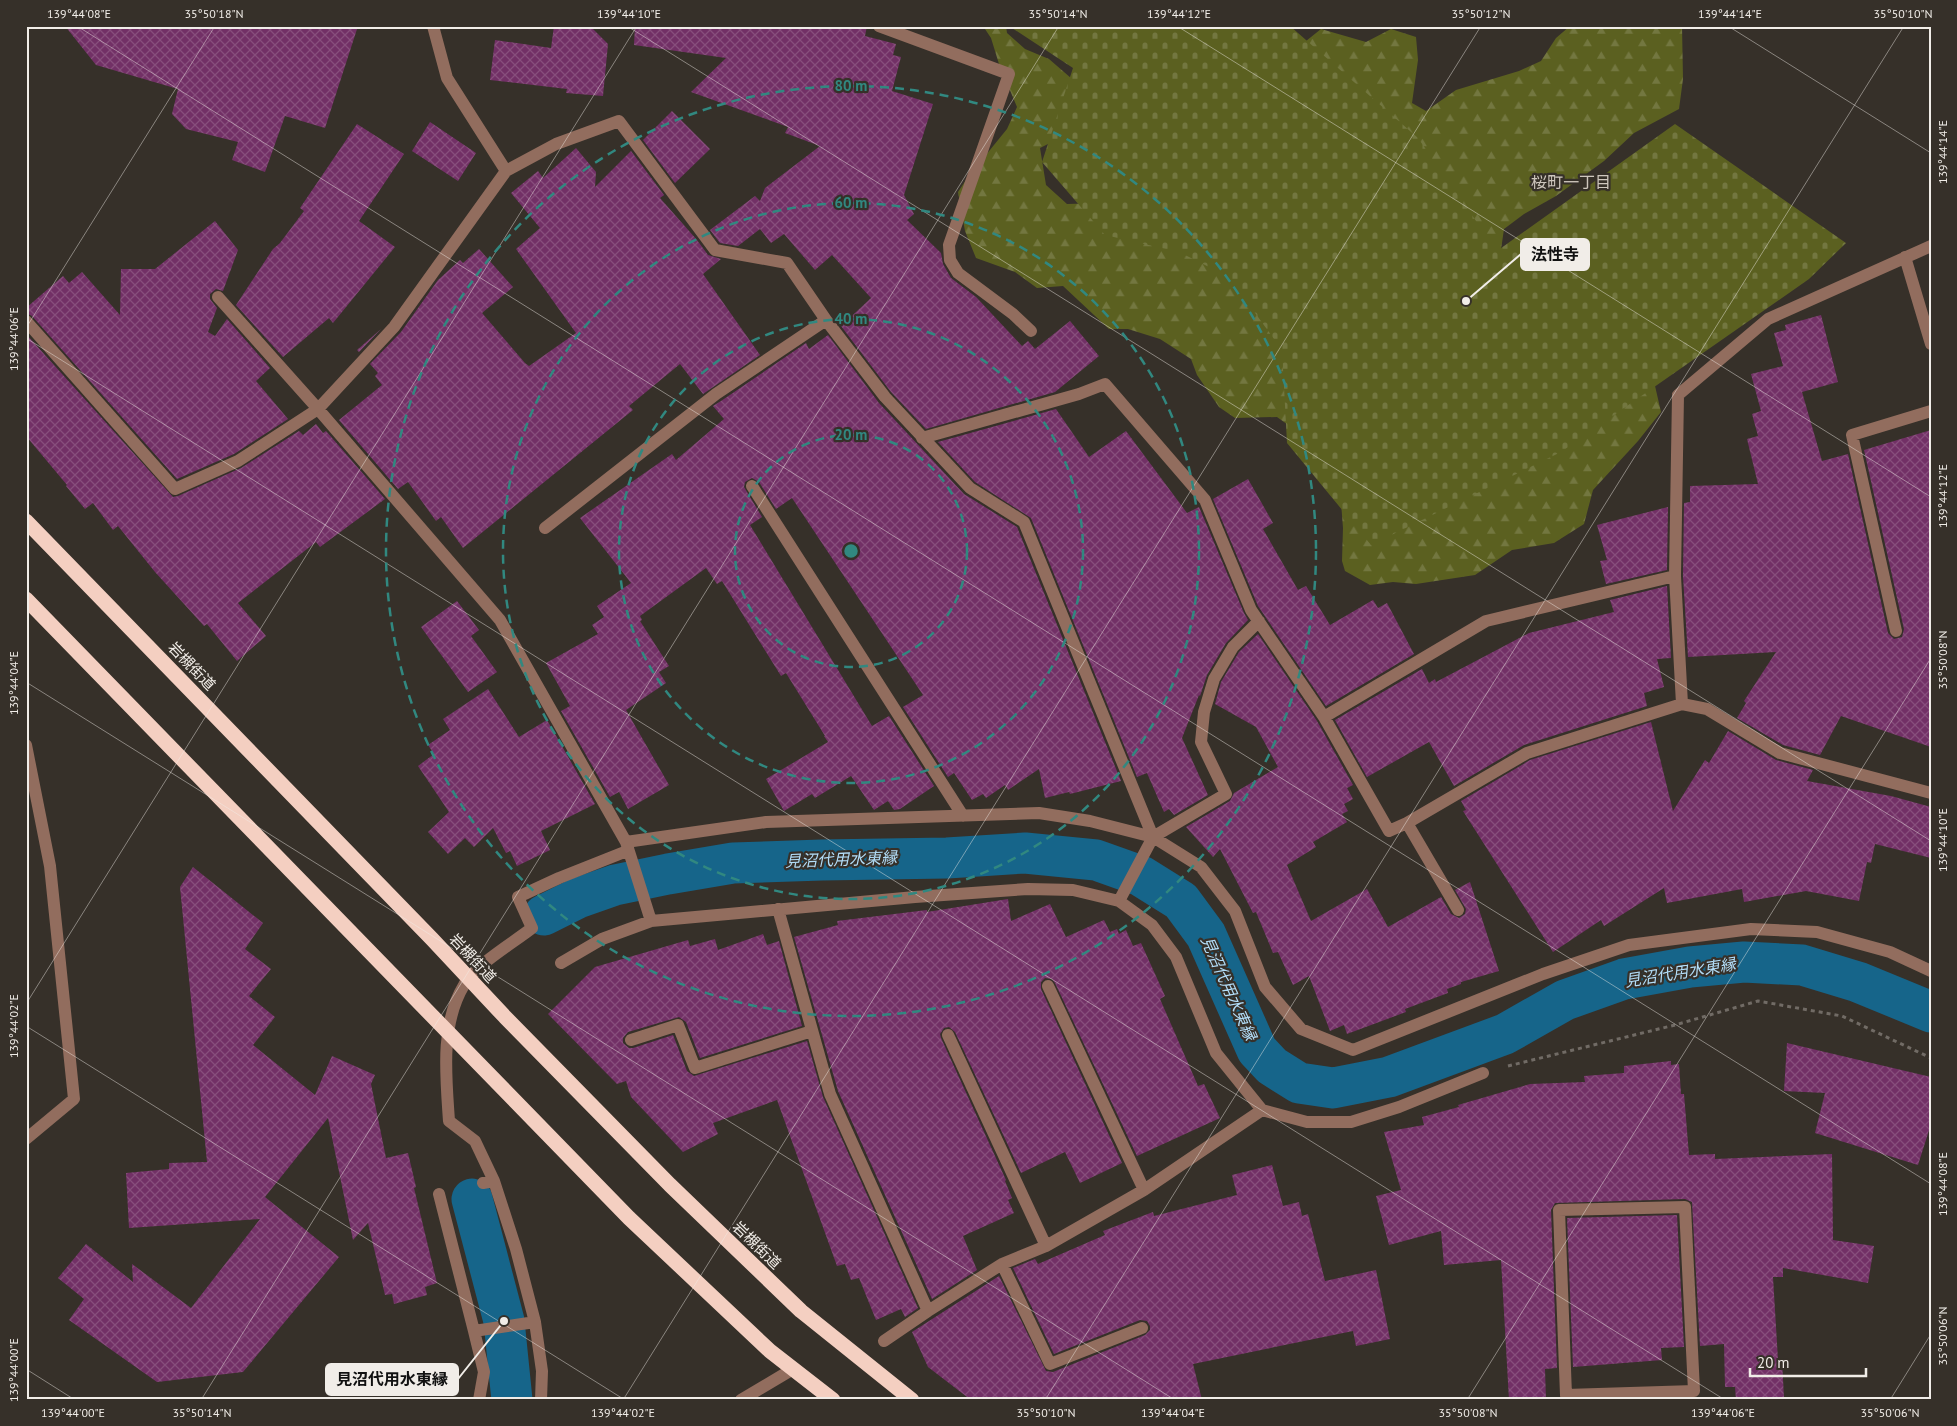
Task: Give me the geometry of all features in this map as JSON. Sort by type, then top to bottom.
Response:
[{"type":"highway","name":"岩槻街道","points":[[26,521],[432,939],[505,1018],[670,1185],[801,1311],[912,1400]]},
{"type":"highway","points":[[26,599],[629,1218],[770,1351],[833,1400]]},
{"type":"street","points":[[433,26],[446,78],[506,171]]},
{"type":"street","points":[[879,26],[1009,74],[948,245],[950,260],[958,273],[1013,314],[1031,331]]},
{"type":"street","points":[[26,321],[175,488],[238,461],[318,409],[394,327],[506,171],[556,144],[619,121],[714,250],[787,263],[826,320],[885,397],[922,438],[970,488],[1024,522],[1153,837]]},
{"type":"street","points":[[1682,704],[1675,576],[1678,394],[1768,319],[1931,246]]},
{"type":"street","points":[[1905,257],[1931,344]]},
{"type":"street","points":[[218,296],[500,620],[627,847],[650,921]]},
{"type":"street","points":[[545,528],[716,394],[826,320]]},
{"type":"street","points":[[922,438],[1079,394],[1105,384],[1205,500],[1251,610],[1324,717],[1389,831],[1408,823],[1528,753],[1682,704],[1707,709],[1780,753],[1931,792]]},
{"type":"street","points":[[1896,631],[1852,435],[1931,411]]},
{"type":"street","points":[[752,486],[963,816]]},
{"type":"street","points":[[1324,717],[1486,621],[1675,576]]},
{"type":"street","points":[[1119,901],[1153,837],[1226,794],[1201,742],[1204,712],[1214,679],[1233,647],[1259,622]]},
{"type":"street","points":[[26,745],[50,866],[74,1099],[26,1139]]},
{"type":"street","points":[[541,1400],[542,1371],[535,1322],[516,1249],[488,1182],[475,1141],[448,1121],[445,1060],[452,1015],[464,984],[484,964],[532,928],[518,897],[627,847],[766,822],[1039,813],[1090,821],[1153,837],[1201,867],[1236,911],[1264,987],[1301,1029],[1353,1050],[1543,974],[1630,945],[1751,929],[1817,932],[1890,952],[1931,971]]},
{"type":"street","points":[[1408,823],[1458,910]]},
{"type":"street","points":[[561,963],[602,939],[650,921],[1028,889],[1073,890],[1119,901],[1152,925],[1176,957],[1216,1052],[1262,1110],[1307,1122],[1350,1122],[1399,1107],[1483,1073]]},
{"type":"street","points":[[778,909],[830,1094],[928,1310]]},
{"type":"street","points":[[1048,986],[1144,1190]]},
{"type":"street","points":[[631,1040],[678,1025],[695,1068],[812,1031]]},
{"type":"street","points":[[948,1035],[1046,1246]]},
{"type":"street","points":[[884,1341],[928,1310],[1002,1264],[1046,1246],[1144,1190],[1262,1110]]},
{"type":"street","points":[[439,1194],[478,1330],[484,1372],[478,1400]]},
{"type":"street","points":[[1685,1207],[1694,1391],[1566,1398],[1559,1210],[1685,1207]]},
{"type":"street","points":[[1002,1264],[1050,1364],[1142,1328]]},
{"type":"street","points":[[478,1330],[535,1322]]},
{"type":"street","points":[[742,1400],[793,1369]]},
{"type":"path","points":[[1483,1073],[1675,1025],[1758,1001],[1842,1016],[1931,1058]]},
{"type":"green space","points":[[983,26],[1006,26],[1007,33],[1025,49],[1049,59],[1079,85],[1064,136],[1040,148],[1046,185],[1067,204],[1104,203],[1321,29],[1366,42],[1391,29],[1416,37],[1418,60],[1412,103],[1426,111],[1456,90],[1519,71],[1541,61],[1556,38],[1570,26],[1682,26],[1683,79],[1679,109],[1634,133],[1604,161],[1556,196],[1524,214],[1504,229],[1497,277],[1650,364],[1661,412],[1638,441],[1593,490],[1584,524],[1554,543],[1512,550],[1475,575],[1416,584],[1393,582],[1370,585],[1345,571],[1342,561],[1343,528],[1341,502],[1305,437],[1277,417],[1235,418],[1219,407],[1197,375],[1191,359],[1160,339],[1128,329],[1109,329],[1063,286],[1037,288],[1015,272],[976,258],[965,231],[958,192],[1007,129],[1017,107],[999,64],[991,38]]},
{"type":"green space","points":[[1009,26],[1290,26],[1418,138],[1497,251],[1675,124],[1846,243],[1809,279],[1561,452],[1371,545],[1287,443],[1282,350],[1229,277],[1179,252],[1105,235],[1042,162],[1073,68]]},
{"type":"building","points":[[65,26],[358,26],[325,128],[285,116],[265,172],[232,160],[238,142],[186,129],[172,114],[178,89],[96,65]]},
{"type":"building","points":[[554,26],[590,26],[608,44],[603,96],[566,93],[567,89],[490,80],[495,40],[551,48]]},
{"type":"building","points":[[635,26],[867,26],[865,36],[896,44],[893,55],[901,57],[892,91],[933,104],[904,195],[914,214],[907,220],[941,253],[943,264],[951,278],[976,297],[1022,346],[1028,341],[1035,349],[1070,321],[1099,356],[1055,392],[926,429],[891,392],[841,326],[871,298],[832,255],[815,270],[784,234],[771,243],[760,229],[738,246],[720,243],[710,230],[755,196],[760,201],[765,188],[820,146],[785,133],[788,127],[691,92],[726,58],[634,45]]},
{"type":"building","points":[[672,111],[710,149],[675,183],[643,140]]},
{"type":"building","points":[[430,122],[476,153],[458,181],[412,151]]},
{"type":"building","points":[[357,124],[404,154],[359,221],[395,247],[333,323],[329,318],[283,357],[236,305],[273,249],[280,243],[304,211],[300,208]]},
{"type":"building","points":[[576,148],[596,172],[595,187],[631,151],[664,195],[660,198],[708,255],[721,259],[703,274],[760,355],[703,394],[680,364],[629,406],[633,410],[463,548],[441,517],[436,521],[408,482],[398,489],[339,420],[382,385],[375,376],[378,373],[370,364],[401,332],[438,280],[460,260],[463,263],[479,249],[513,287],[482,313],[525,363],[529,366],[576,333],[516,249],[540,228],[511,193],[538,171],[543,178]]},
{"type":"building","points":[[215,221],[238,250],[223,291],[216,289],[210,294],[210,299],[217,308],[208,332],[215,336],[227,319],[270,368],[256,381],[288,419],[234,454],[177,479],[32,316],[26,313],[26,308],[63,276],[69,283],[82,272],[120,315],[121,269],[155,269]]},
{"type":"building","points":[[1821,315],[1838,382],[1802,392],[1822,461],[1848,454],[1888,633],[1894,639],[1902,637],[1904,629],[1864,450],[1931,430],[1931,747],[1841,716],[1820,755],[1783,745],[1737,718],[1746,703],[1744,701],[1776,652],[1688,657],[1683,576],[1684,503],[1690,502],[1690,486],[1758,484],[1747,439],[1758,436],[1752,414],[1761,411],[1751,374],[1783,366],[1774,333],[1786,330],[1785,325]]},
{"type":"building","points":[[381,329],[359,352],[357,350]]},
{"type":"building","points":[[26,334],[173,497],[241,468],[299,431],[303,435],[316,424],[323,433],[326,431],[385,499],[320,547],[316,542],[238,603],[266,636],[237,661],[207,624],[204,626],[155,572],[118,526],[113,530],[93,503],[85,509],[26,436]]},
{"type":"building","points":[[828,335],[879,403],[964,494],[1017,527],[1121,781],[1070,794],[1069,792],[1045,798],[1039,769],[1008,790],[1005,785],[986,798],[983,794],[972,800],[954,773],[948,777],[903,707],[923,695],[792,498],[776,509],[759,482],[752,478],[745,482],[744,487],[762,517],[750,525],[872,726],[889,716],[934,786],[900,809],[894,810],[888,801],[874,810],[851,776],[815,798],[812,794],[784,811],[766,779],[828,742],[786,673],[781,676],[722,581],[717,584],[706,568],[640,616],[642,620],[640,621],[669,666],[659,672],[666,683],[626,710],[669,785],[628,809],[619,792],[610,797],[561,711],[570,706],[546,663],[598,634],[592,625],[604,617],[597,606],[631,583],[580,518],[672,454],[676,460],[724,419],[713,406],[806,343],[809,349]]},
{"type":"building","points":[[1056,409],[1089,457],[1126,431],[1187,513],[1199,507],[1248,620],[1226,643],[1207,675],[1182,738],[1208,795],[1174,815],[1169,809],[1164,812],[1147,773],[1137,777],[1031,518],[975,482],[938,442]]},
{"type":"building","points":[[1248,479],[1273,523],[1263,529],[1298,590],[1306,586],[1330,625],[1373,600],[1378,608],[1387,603],[1414,654],[1326,706],[1258,606],[1213,499]]},
{"type":"building","points":[[1668,507],[1667,570],[1606,584],[1600,561],[1607,560],[1597,525]]},
{"type":"building","points":[[1667,586],[1671,658],[1657,659],[1664,687],[1644,693],[1647,706],[1524,745],[1454,786],[1429,742],[1367,777],[1335,720],[1422,669],[1429,683],[1435,679],[1436,682],[1529,633],[1614,612],[1610,600]]},
{"type":"building","points":[[457,601],[479,630],[471,636],[497,672],[468,692],[421,627]]},
{"type":"building","points":[[1258,634],[1317,721],[1353,785],[1347,788],[1353,799],[1344,804],[1348,811],[1342,814],[1347,822],[1313,842],[1316,847],[1287,865],[1311,921],[1367,889],[1388,927],[1441,897],[1451,914],[1459,918],[1465,914],[1466,909],[1455,890],[1470,882],[1499,971],[1461,982],[1461,984],[1447,989],[1448,993],[1405,1009],[1406,1012],[1347,1034],[1344,1025],[1330,1031],[1309,976],[1293,985],[1278,952],[1273,953],[1256,912],[1253,913],[1220,849],[1213,857],[1186,827],[1230,801],[1234,793],[1278,767],[1256,727],[1215,704],[1221,682],[1239,652]]},
{"type":"building","points":[[488,689],[519,737],[547,720],[595,804],[541,831],[550,850],[517,866],[510,851],[506,853],[493,828],[474,847],[465,838],[448,854],[428,832],[449,812],[418,766],[434,754],[428,745],[450,730],[443,719]]},
{"type":"building","points":[[1651,722],[1673,811],[1705,760],[1709,763],[1728,731],[1776,760],[1813,770],[1807,781],[1891,796],[1931,807],[1931,858],[1875,844],[1871,863],[1867,862],[1859,901],[1806,891],[1744,902],[1742,889],[1667,903],[1664,888],[1604,926],[1601,920],[1553,952],[1463,811],[1466,810],[1461,801],[1530,760]]},
{"type":"building","points":[[193,867],[263,923],[245,949],[271,969],[249,996],[275,1017],[253,1045],[315,1095],[332,1056],[375,1075],[371,1084],[386,1158],[408,1153],[416,1187],[414,1188],[437,1283],[425,1287],[427,1295],[394,1304],[392,1294],[385,1295],[368,1223],[353,1240],[328,1118],[265,1197],[339,1257],[243,1372],[157,1382],[69,1320],[84,1299],[58,1278],[86,1244],[133,1282],[132,1264],[191,1308],[260,1219],[129,1228],[126,1173],[169,1169],[169,1163],[207,1162],[180,887]]},
{"type":"building","points":[[1008,899],[1011,921],[1050,904],[1066,937],[1104,920],[1110,932],[1117,929],[1119,934],[1126,930],[1133,946],[1141,943],[1165,996],[1160,999],[1198,1086],[1204,1084],[1220,1118],[1137,1156],[1055,983],[1052,979],[1045,978],[1041,982],[1041,989],[1122,1163],[1080,1183],[1065,1152],[1021,1173],[955,1032],[949,1027],[944,1028],[940,1034],[941,1038],[1006,1180],[1012,1198],[1008,1200],[1014,1213],[963,1236],[977,1270],[932,1299],[838,1091],[794,937],[838,925],[837,921],[927,910],[927,912]]},
{"type":"building","points":[[763,934],[767,945],[779,941],[802,1026],[700,1058],[686,1022],[679,1017],[628,1032],[623,1038],[623,1043],[629,1048],[633,1048],[673,1035],[687,1071],[694,1076],[807,1041],[823,1097],[918,1308],[905,1317],[901,1309],[876,1320],[859,1278],[851,1280],[845,1264],[837,1266],[777,1100],[713,1123],[718,1134],[683,1152],[631,1097],[626,1081],[617,1084],[548,1014],[595,967],[688,940],[690,946],[715,939],[718,950]]},
{"type":"building","points":[[1787,1043],[1931,1077],[1931,1124],[1918,1165],[1815,1133],[1825,1093],[1784,1091]]},
{"type":"building","points":[[1671,1061],[1671,1065],[1679,1064],[1681,1094],[1684,1094],[1689,1155],[1715,1154],[1715,1159],[1832,1154],[1833,1240],[1874,1246],[1868,1283],[1783,1268],[1783,1277],[1773,1277],[1778,1360],[1782,1360],[1784,1398],[1736,1400],[1735,1387],[1725,1387],[1724,1344],[1700,1346],[1692,1202],[1685,1199],[1555,1203],[1551,1210],[1557,1368],[1545,1369],[1546,1400],[1509,1400],[1501,1260],[1444,1265],[1441,1231],[1389,1245],[1376,1196],[1401,1190],[1384,1132],[1424,1125],[1422,1117],[1530,1084],[1585,1082],[1584,1076],[1624,1073],[1624,1066]]},
{"type":"building","points":[[1272,1165],[1283,1206],[1299,1202],[1302,1216],[1308,1214],[1325,1281],[1376,1270],[1390,1339],[1356,1346],[1353,1331],[1193,1364],[1202,1400],[971,1400],[928,1367],[912,1332],[999,1276],[1046,1371],[1053,1372],[1145,1335],[1150,1330],[1150,1326],[1147,1321],[1140,1320],[1054,1354],[1013,1268],[1035,1259],[1038,1264],[1105,1235],[1103,1231],[1153,1212],[1154,1216],[1237,1195],[1232,1175]]},
{"type":"building","points":[[1677,1215],[1684,1347],[1661,1348],[1662,1360],[1573,1367],[1567,1218]]},
{"type":"waterway","name":"見沼代用水東縁","points":[[544,915],[578,898],[615,885],[733,863],[947,858],[1025,853],[1096,860],[1141,876],[1181,901],[1206,935],[1257,1050],[1272,1066],[1299,1083],[1333,1088],[1389,1077],[1505,1034],[1565,1000],[1624,979],[1690,967],[1744,962],[1802,965],[1858,982],[1931,1012]]},
{"type":"waterway","name":"見沼代用水東縁","points":[[472,1199],[504,1321],[512,1400]]},
{"type":"place","name":"法性寺","points":[[1466,301]]},
{"type":"place","name":"見沼代用水東縁","points":[[504,1321]]},
{"type":"district","name":"桜町一丁目","points":[[1571,182]]}]
